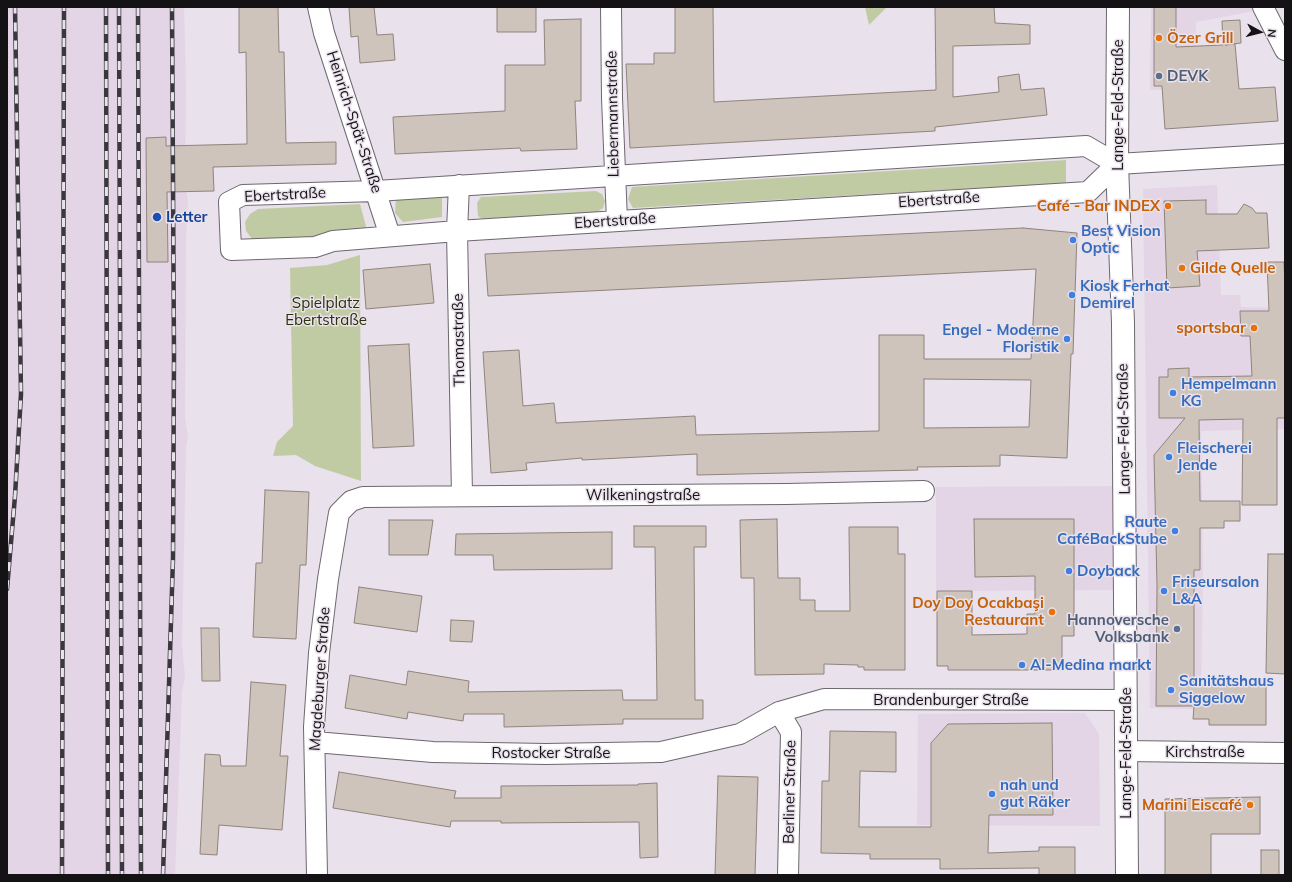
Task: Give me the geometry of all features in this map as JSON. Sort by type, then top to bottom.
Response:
[{"type":"street","name":"Heinrich-Spät-Straße","points":[[318,7],[324,33],[390,236]]},
{"type":"street","name":"Liebermannstraße","points":[[611,7],[616,221]]},
{"type":"street","name":"Lange-Feld-Straße","points":[[1118,7],[1117,164],[1123,323],[1127,875]]},
{"type":"street","points":[[1263,7],[1285,50]]},
{"type":"street","name":"Ebertstraße","points":[[1086,146],[1117,164],[1088,192],[457,231],[333,241],[315,248],[231,250],[230,202],[243,195],[376,191],[459,185],[1086,146]]},
{"type":"street","points":[[1117,164],[1285,154]]},
{"type":"street","name":"Thomastraße","points":[[459,185],[457,231],[462,495]]},
{"type":"street","name":"Wilkeningstraße","points":[[363,497],[462,495],[778,494],[924,491]]},
{"type":"street","name":"Magdeburger Straße","points":[[317,875],[314,728],[319,653],[328,579],[339,513],[351,501],[363,497]]},
{"type":"street","name":"Brandenburger Straße","points":[[779,712],[824,699],[1126,700]]},
{"type":"street","name":"Rostocker Straße","points":[[315,742],[433,752],[546,754],[661,752],[740,734],[779,712]]},
{"type":"street","name":"Berliner Straße","points":[[779,712],[791,732],[788,875]]},
{"type":"street","name":"Kirchstraße","points":[[1126,751],[1285,752]]},
{"type":"shaded area","points":[[7,7],[184,7],[186,88],[185,186],[188,201],[186,236],[185,418],[188,436],[186,447],[182,645],[185,676],[182,692],[175,875],[7,875]]},
{"type":"shaded area","points":[[1151,7],[1252,7],[1254,11],[1196,22],[1197,88],[1150,90]]},
{"type":"shaded area","points":[[1217,185],[1221,295],[1240,295],[1241,307],[1285,308],[1285,429],[1201,431],[1203,581],[1201,689],[1194,690],[1194,709],[1150,708],[1143,189]]},
{"type":"shaded area","points":[[1119,486],[1120,590],[936,591],[936,487]]},
{"type":"shaded area","points":[[1085,713],[1099,734],[1100,826],[917,825],[918,714]]},
{"type":"green space","points":[[865,7],[887,7],[869,25]]},
{"type":"green space","points":[[1066,160],[1066,183],[633,208],[628,199],[632,187]]},
{"type":"green space","points":[[596,191],[602,194],[605,201],[603,208],[597,212],[482,219],[478,216],[477,203],[481,197]]},
{"type":"green space","points":[[442,195],[442,217],[403,222],[395,213],[396,199]]},
{"type":"green space","points":[[360,204],[368,234],[259,241],[252,239],[246,231],[245,222],[250,214],[258,209]]},
{"type":"green space","name":"Spielplatz Ebertstraße","points":[[360,255],[361,481],[315,466],[296,455],[273,456],[277,442],[293,426],[290,268],[327,265]]},
{"type":"building","points":[[239,7],[278,7],[279,52],[284,52],[286,143],[336,142],[336,164],[213,167],[214,191],[167,192],[168,262],[147,262],[146,138],[166,137],[166,146],[247,144],[246,52],[239,53]]},
{"type":"building","points":[[349,7],[374,7],[377,35],[393,34],[395,60],[360,63],[358,36],[351,37]]},
{"type":"building","points":[[497,7],[536,7],[536,32],[497,32]]},
{"type":"building","points":[[675,7],[713,7],[714,102],[936,90],[935,7],[994,7],[995,23],[1030,25],[1030,44],[953,46],[953,97],[999,92],[998,77],[1019,74],[1021,90],[1044,88],[1047,115],[935,127],[935,131],[630,148],[626,64],[654,64],[654,53],[675,53]]},
{"type":"building","points":[[1154,7],[1176,7],[1176,47],[1223,45],[1222,21],[1240,20],[1241,43],[1225,45],[1235,44],[1239,89],[1275,87],[1278,121],[1165,129],[1162,86],[1154,86]]},
{"type":"building","points":[[581,19],[581,101],[575,101],[577,149],[521,151],[520,148],[395,154],[393,117],[505,111],[505,65],[545,65],[544,20]]},
{"type":"building","points":[[1206,200],[1206,214],[1237,214],[1244,204],[1252,208],[1256,213],[1267,213],[1269,248],[1197,251],[1200,286],[1167,288],[1164,201]]},
{"type":"building","points":[[1023,228],[1077,233],[1073,354],[1071,354],[1067,458],[1000,455],[1000,466],[917,467],[918,470],[697,475],[697,454],[582,460],[582,458],[526,463],[527,470],[491,473],[483,352],[519,350],[523,406],[554,403],[556,423],[695,416],[696,435],[879,431],[879,335],[924,335],[924,359],[1031,359],[1036,269],[488,296],[485,254]],"holes":[[[924,379],[1031,380],[1029,427],[924,428]]]},
{"type":"building","points":[[1267,262],[1284,262],[1285,418],[1277,418],[1277,505],[1242,505],[1243,419],[1199,420],[1200,501],[1240,501],[1240,521],[1224,521],[1224,528],[1200,528],[1200,570],[1194,570],[1194,685],[1266,686],[1266,725],[1209,725],[1209,719],[1193,719],[1194,706],[1156,706],[1157,585],[1154,455],[1185,418],[1159,418],[1159,377],[1168,377],[1168,369],[1189,368],[1189,377],[1252,376],[1250,336],[1241,336],[1240,311],[1269,311]]},
{"type":"building","points":[[430,264],[434,303],[366,309],[363,270]]},
{"type":"building","points":[[409,344],[414,446],[373,448],[368,346]]},
{"type":"building","points":[[265,490],[309,492],[306,565],[300,565],[296,639],[253,637],[256,563],[262,563]]},
{"type":"building","points":[[777,519],[778,578],[800,578],[800,600],[815,600],[815,611],[850,611],[849,527],[898,527],[898,554],[905,554],[905,670],[864,670],[864,667],[858,667],[858,665],[824,664],[824,674],[755,675],[754,578],[741,578],[740,520]]},
{"type":"building","points":[[974,519],[1074,519],[1074,636],[1062,636],[1062,670],[948,670],[948,666],[937,666],[937,591],[972,591],[972,635],[1027,634],[1027,614],[1035,614],[1035,576],[975,577]]},
{"type":"building","points":[[389,520],[433,520],[428,555],[389,555]]},
{"type":"building","points":[[634,526],[706,526],[706,547],[694,547],[695,700],[703,700],[703,719],[623,719],[623,724],[504,727],[504,714],[464,714],[463,721],[408,712],[407,719],[345,708],[350,675],[406,685],[408,671],[469,681],[468,692],[622,690],[623,700],[657,700],[655,547],[634,547]]},
{"type":"building","points":[[612,532],[612,569],[494,570],[493,555],[455,555],[456,534]]},
{"type":"building","points":[[1268,554],[1285,554],[1285,674],[1266,673]]},
{"type":"building","points":[[359,587],[422,596],[417,632],[354,623]]},
{"type":"building","points":[[451,620],[474,621],[472,642],[450,641]]},
{"type":"building","points":[[201,628],[219,628],[220,681],[202,681]]},
{"type":"building","points":[[251,682],[286,685],[280,756],[288,756],[282,830],[219,825],[217,855],[200,854],[205,754],[220,755],[221,766],[246,766]]},
{"type":"building","points":[[1052,723],[1053,815],[989,815],[988,853],[1039,851],[1039,847],[1075,847],[1075,875],[1039,875],[1039,868],[940,869],[940,859],[870,859],[870,854],[821,853],[822,781],[829,781],[830,731],[896,732],[896,772],[860,771],[859,827],[931,827],[931,743],[948,724]]},
{"type":"building","points":[[339,772],[456,791],[454,798],[501,798],[501,786],[638,785],[657,783],[658,857],[640,858],[639,822],[501,823],[501,821],[451,821],[450,827],[333,808]]},
{"type":"building","points":[[718,776],[758,777],[755,875],[715,875]]},
{"type":"building","points":[[1260,797],[1260,834],[1211,834],[1211,875],[1165,875],[1165,799]]},
{"type":"building","points":[[1261,850],[1279,850],[1279,875],[1261,875]]},
{"type":"railway","points":[[7,589],[15,496],[21,394],[15,7]]},
{"type":"railway","points":[[62,875],[64,7]]},
{"type":"railway","points":[[106,7],[108,875]]},
{"type":"railway","points":[[119,7],[122,875]]},
{"type":"railway","points":[[138,7],[141,875]]},
{"type":"railway","points":[[163,875],[173,558],[174,356],[172,7]]},
{"type":"place","name":"Özer Grill","points":[[1159,38]]},
{"type":"place","name":"DEVK","points":[[1159,76]]},
{"type":"place","name":"Café - Bar INDEX","points":[[1168,206]]},
{"type":"place","name":"Letter","points":[[157,217]]},
{"type":"place","name":"Best Vision Optic","points":[[1073,240]]},
{"type":"place","name":"Gilde Quelle","points":[[1182,268]]},
{"type":"place","name":"Kiosk Ferhat Demirel","points":[[1072,295]]},
{"type":"place","name":"sportsbar","points":[[1254,328]]},
{"type":"place","name":"Engel - Moderne Floristik","points":[[1067,339]]},
{"type":"place","name":"Hempelmann KG","points":[[1173,393]]},
{"type":"place","name":"Fleischerei Jende","points":[[1169,457]]},
{"type":"place","name":"Raute CaféBackStube","points":[[1175,531]]},
{"type":"place","name":"Doyback","points":[[1069,571]]},
{"type":"place","name":"Friseursalon L&A","points":[[1164,591]]},
{"type":"place","name":"Doy Doy Ocakbaşi Restaurant","points":[[1052,612]]},
{"type":"place","name":"Hannoversche Volksbank","points":[[1177,629]]},
{"type":"place","name":"Al-Medina markt","points":[[1022,665]]},
{"type":"place","name":"Sanitätshaus Siggelow","points":[[1171,690]]},
{"type":"place","name":"nah und gut Räker","points":[[992,794]]},
{"type":"place","name":"Marini Eiscafé","points":[[1250,805]]}]
